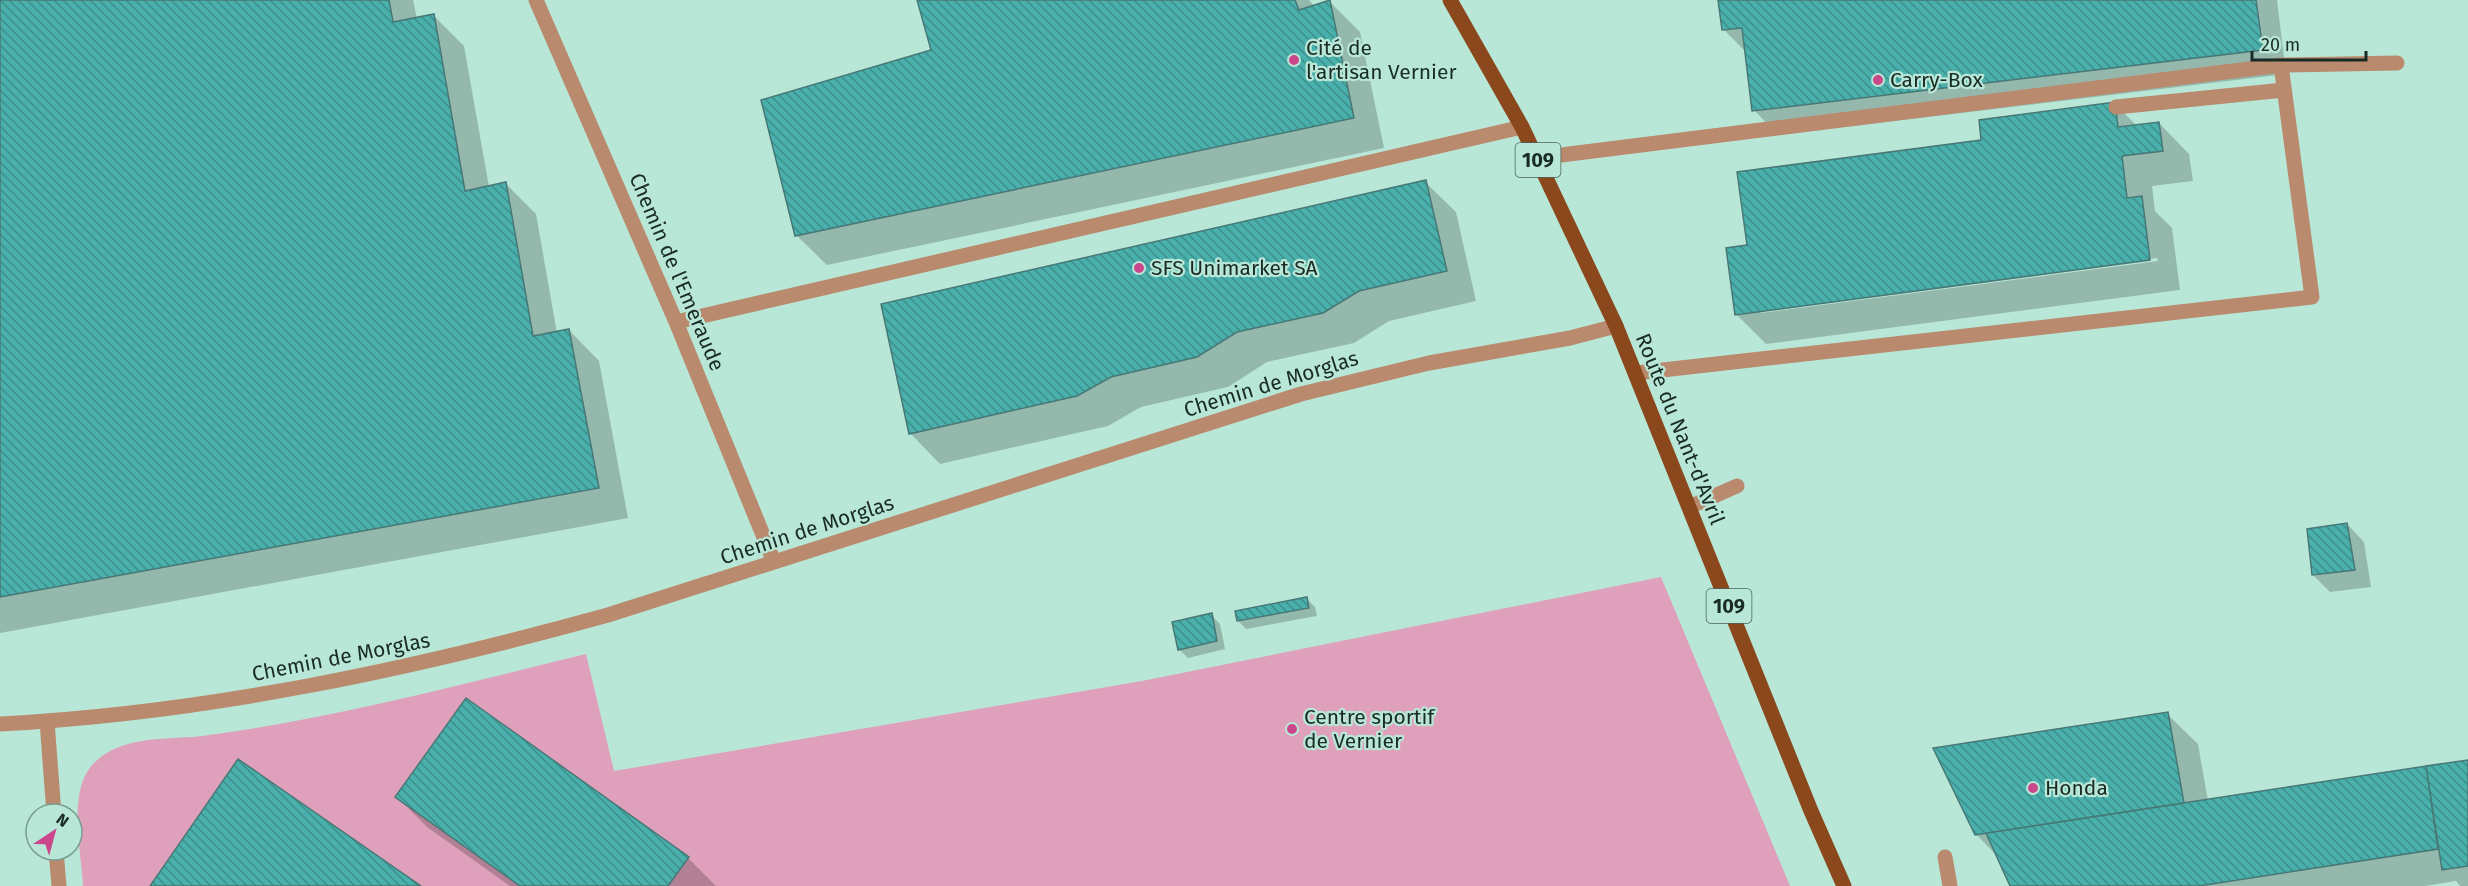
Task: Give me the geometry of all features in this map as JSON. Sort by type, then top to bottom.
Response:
[{"type":"main road","name":"Route du Nant-d'Avril","points":[[1450,0],[1522,128],[1616,326],[1811,811],[1844,886]]},
{"type":"street","name":"Chemin de l'Emeraude","points":[[536,0],[676,322],[774,562]]},
{"type":"street","points":[[1537,158],[2281,65],[2397,63]]},
{"type":"street","points":[[1636,373],[2312,297],[2281,65]]},
{"type":"street","points":[[2116,107],[2284,90]]},
{"type":"street","points":[[676,322],[1522,128]]},
{"type":"street","name":"Chemin de Morglas","points":[[0,724],[48,722],[235,700],[361,677],[495,646],[608,615],[1301,394],[1417,366],[1570,338],[1616,326]]},
{"type":"street","points":[[1689,507],[1737,486]]},
{"type":"street","points":[[48,722],[53,802]]},
{"type":"street","points":[[1945,857],[1950,886]]},
{"type":"street","points":[[58,862],[59,886]]},
{"type":"shaded area","name":"Centre sportif de Vernier","points":[[1661,577],[1790,886],[83,886],[80,862],[84,862],[84,802],[78,802],[81,789],[94,763],[105,754],[118,748],[145,740],[202,736],[251,729],[347,711],[586,654],[614,771],[1142,681]]},
{"type":"building","points":[[0,0],[389,0],[393,22],[434,14],[465,191],[506,182],[533,336],[569,329],[599,488],[0,597]]},
{"type":"building","points":[[917,0],[1295,0],[1299,10],[1330,0],[1354,118],[795,236],[761,100],[931,50]]},
{"type":"building","name":"Carry-Box","points":[[1718,0],[2256,0],[2263,50],[1752,111],[1742,28],[1722,30]]},
{"type":"building","points":[[2115,102],[2118,127],[2159,122],[2163,151],[2122,156],[2127,198],[2142,196],[2150,260],[1735,315],[1726,248],[1747,245],[1737,172],[1981,140],[1979,120]]},
{"type":"building","points":[[1426,180],[1447,271],[1359,291],[1323,313],[1237,332],[1197,357],[1111,377],[1077,396],[909,434],[881,304]]},
{"type":"building","points":[[2347,523],[2355,570],[2312,575],[2307,529]]},
{"type":"building","points":[[1307,597],[1309,608],[1237,621],[1235,611]]},
{"type":"building","points":[[1212,613],[1217,641],[1178,650],[1172,622]]},
{"type":"building","points":[[466,698],[689,857],[668,886],[520,886],[395,797]]},
{"type":"building","points":[[2168,712],[2184,803],[1975,835],[1933,748]]},
{"type":"building","points":[[238,759],[421,886],[150,886]]},
{"type":"building","points":[[2468,760],[2468,866],[2442,870],[2426,766]]},
{"type":"building","points":[[2426,766],[2438,849],[2199,886],[2010,886],[1986,833]]},
{"type":"place","name":"Cité de l'artisan Vernier","points":[[1294,60]]},
{"type":"place","name":"Carry-Box","points":[[1878,80]]},
{"type":"place","name":"SFS Unimarket SA","points":[[1139,268]]},
{"type":"place","name":"Centre sportif de Vernier","points":[[1292,729]]},
{"type":"place","name":"Honda","points":[[2033,788]]}]
